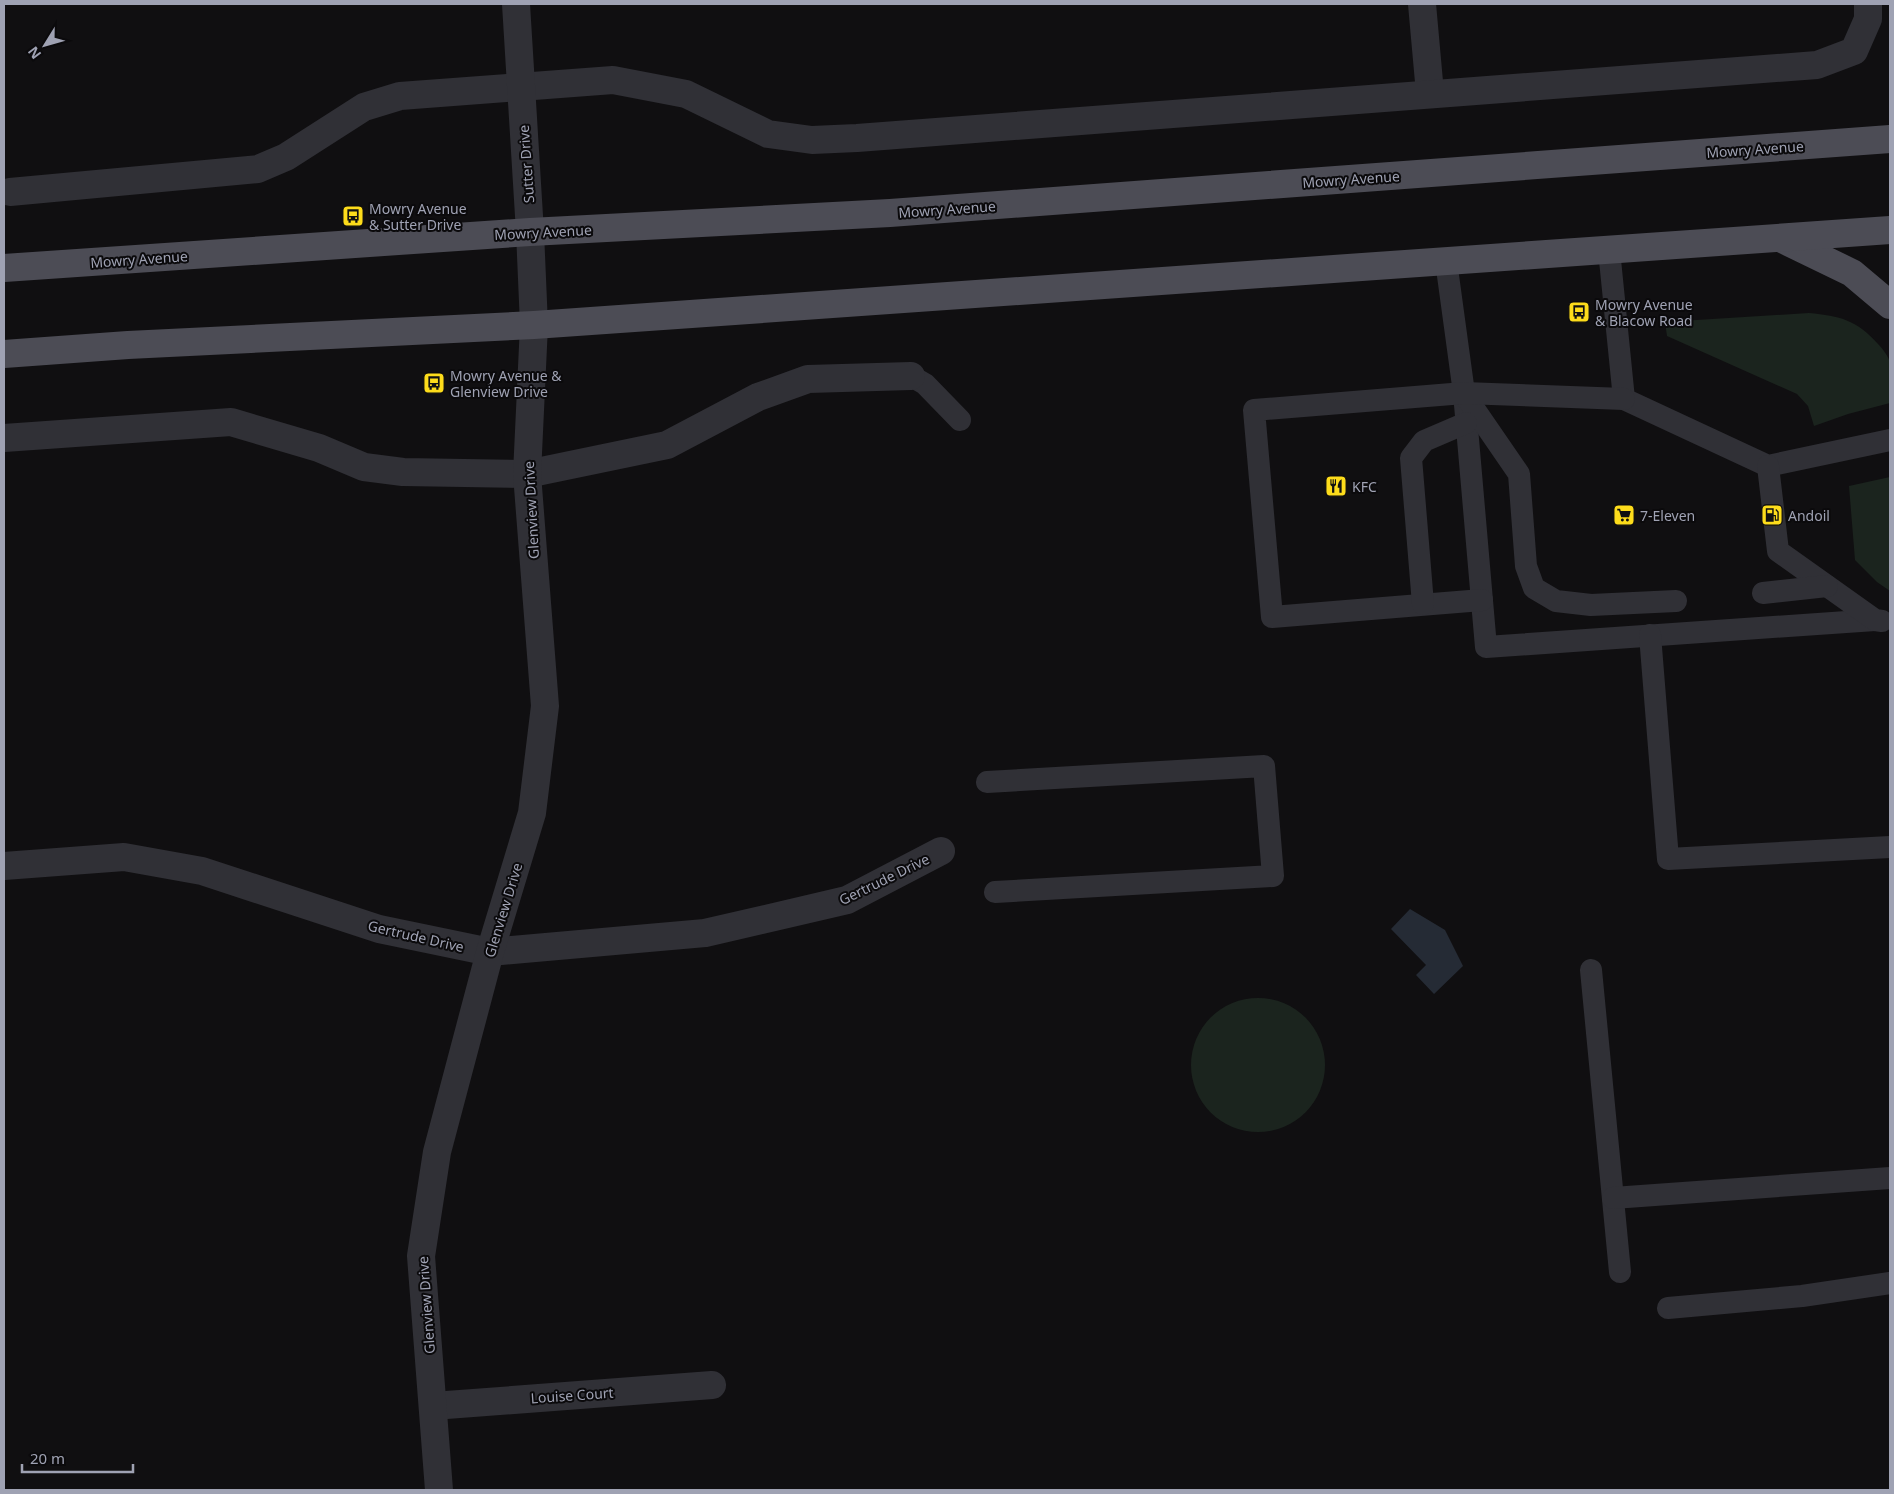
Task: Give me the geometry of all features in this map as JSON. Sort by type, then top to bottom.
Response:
[{"type":"main road","name":"Mowry Avenue","points":[[4,268],[530,232],[890,213],[1890,139]]},
{"type":"main road","points":[[4,354],[128,344],[534,325],[1890,230]]},
{"type":"main road","points":[[1781,238],[1852,273],[1890,305]]},
{"type":"street","name":"Sutter Drive","points":[[516,4],[534,325]]},
{"type":"street","points":[[1422,4],[1430,93]]},
{"type":"street","points":[[10,192],[258,168],[286,157],[364,107],[400,96],[613,80],[686,94],[768,134],[812,140],[1818,65],[1854,51],[1868,19],[1868,4]]},
{"type":"street","name":"Glenview Drive","points":[[439,1490],[422,1256],[438,1152],[490,952],[532,813],[545,706],[527,474],[534,325]]},
{"type":"street","points":[[4,438],[231,422],[319,448],[364,467],[403,472],[527,474],[667,445],[758,397],[808,379],[911,376]]},
{"type":"street","name":"Gertrude Drive","points":[[4,866],[124,857],[202,871],[380,929],[490,952],[705,933],[848,900],[941,851]]},
{"type":"street","name":"Louise Court","points":[[433,1406],[712,1385]]},
{"type":"lane","points":[[1609,250],[1624,399]]},
{"type":"lane","points":[[1446,261],[1464,393],[1486,647],[1883,621]]},
{"type":"lane","points":[[911,376],[925,384],[960,420]]},
{"type":"lane","points":[[1464,393],[1519,474],[1526,566],[1534,588],[1556,601],[1582,604],[1676,601]]},
{"type":"lane","points":[[1482,600],[1272,617],[1254,410],[1464,393],[1624,399],[1768,466],[1890,440]]},
{"type":"lane","points":[[1423,604],[1411,458],[1424,441],[1466,423]]},
{"type":"lane","points":[[1768,466],[1778,551],[1827,586],[1883,621]]},
{"type":"lane","points":[[1763,593],[1827,586]]},
{"type":"lane","points":[[1650,635],[1668,859],[1890,847]]},
{"type":"lane","points":[[987,782],[1264,766],[1273,876],[995,892]]},
{"type":"lane","points":[[1591,970],[1620,1272]]},
{"type":"lane","points":[[1613,1198],[1890,1178]]},
{"type":"lane","points":[[1668,1308],[1802,1296],[1890,1283]]},
{"type":"shaded area","points":[[1809,313],[1839,318],[1855,324],[1863,329],[1880,346],[1887,356],[1891,368],[1890,403],[1848,414],[1814,426],[1808,406],[1797,394],[1667,336],[1665,322]]},
{"type":"shaded area","points":[[1890,477],[1890,591],[1877,582],[1855,560],[1849,486]]},
{"type":"shaded area","points":[[1410,909],[1445,930],[1463,966],[1434,994],[1416,975],[1426,965],[1391,929]]},
{"type":"shaded area","points":[[1258,998],[1284,1003],[1295,1009],[1305,1018],[1314,1028],[1320,1039],[1325,1065],[1320,1091],[1314,1102],[1305,1112],[1295,1121],[1284,1127],[1258,1132],[1232,1127],[1221,1121],[1211,1112],[1202,1102],[1196,1091],[1191,1065],[1196,1039],[1202,1028],[1211,1018],[1221,1009],[1232,1003]]},
{"type":"place","name":"Mowry Avenue & Sutter Drive","points":[[353,216]]},
{"type":"place","name":"Mowry Avenue & Blacow Road","points":[[1579,312]]},
{"type":"place","name":"Mowry Avenue & Glenview Drive","points":[[434,383]]},
{"type":"place","name":"KFC","points":[[1336,486]]},
{"type":"place","name":"7-Eleven","points":[[1624,515]]},
{"type":"place","name":"Andoil","points":[[1772,515]]}]
